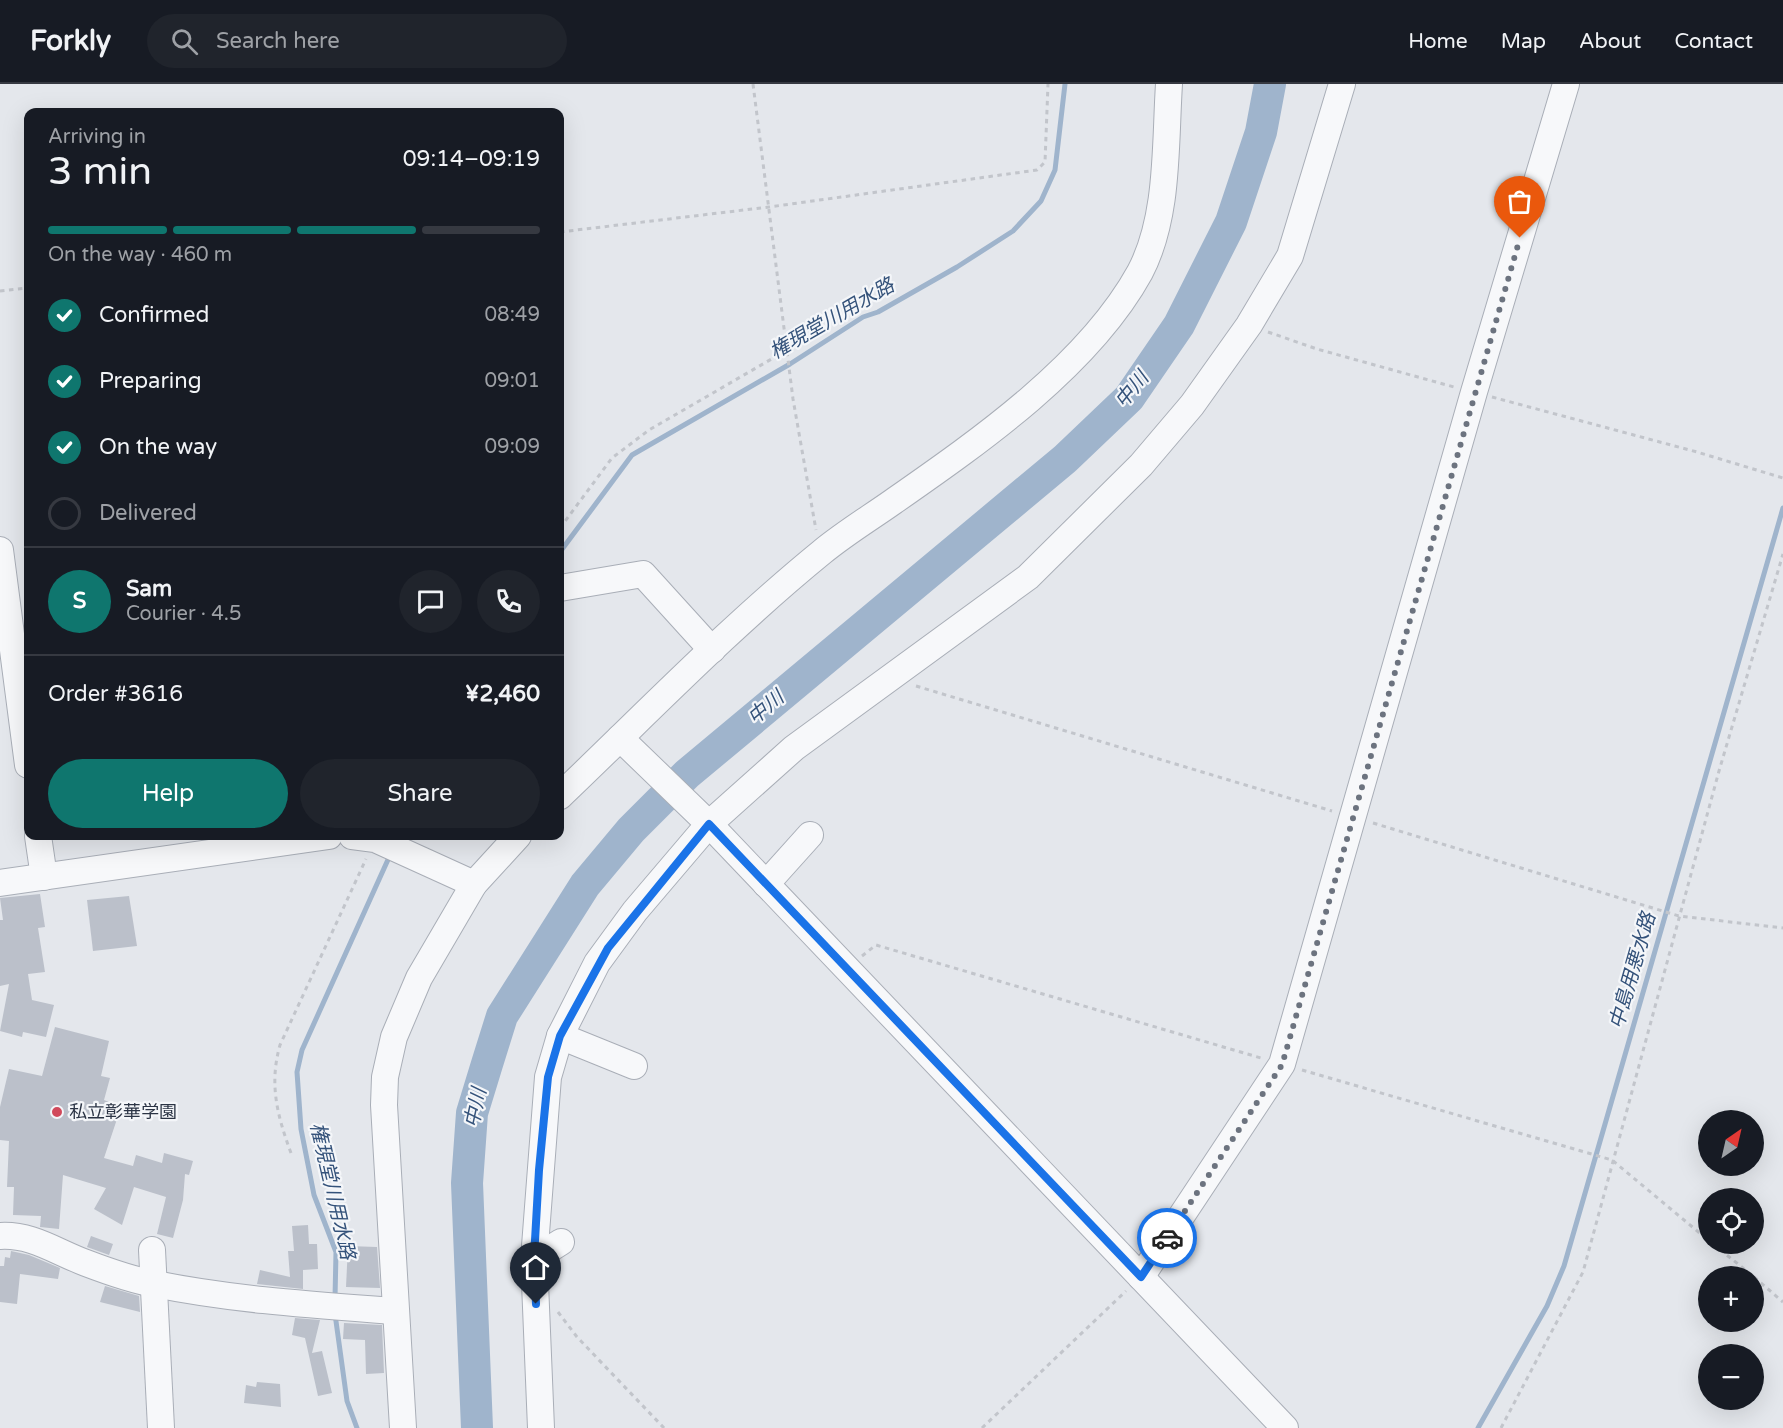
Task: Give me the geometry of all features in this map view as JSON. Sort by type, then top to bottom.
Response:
[{"type":"street","points":[[564,793],[625,743],[712,650],[823,551],[967,450],[1066,366],[1096,337],[1140,271],[1152,239],[1160,207],[1169,84]]},
{"type":"street","points":[[541,1428],[534,1258],[548,1077],[560,1036],[608,948],[704,818],[794,748],[1028,577],[1141,465],[1192,405],[1249,325],[1290,256],[1342,84]]},
{"type":"street","points":[[1141,1277],[1282,1065],[1474,392],[1566,84]]},
{"type":"street","points":[[0,550],[12,600],[24,724]]},
{"type":"street","points":[[564,587],[643,574],[712,650]]},
{"type":"street","points":[[625,743],[704,818],[1285,1428]]},
{"type":"street","points":[[766,884],[810,835]]},
{"type":"street","points":[[39,840],[44,877]]},
{"type":"street","points":[[0,883],[268,840]]},
{"type":"street","points":[[375,840],[443,857],[474,884]]},
{"type":"street","points":[[403,1428],[384,1105],[385,1077],[402,1015],[419,978],[474,884],[514,840]]},
{"type":"street","points":[[560,1036],[634,1066]]},
{"type":"street","points":[[0,1236],[16,1235],[37,1241],[86,1263],[154,1284],[276,1302],[395,1311]]},
{"type":"street","points":[[534,1258],[561,1242]]},
{"type":"street","points":[[152,1250],[161,1428]]},
{"type":"path","points":[[753,84],[787,350],[815,528],[823,551]]},
{"type":"path","points":[[564,232],[769,207],[1038,170],[1045,162],[1048,84]]},
{"type":"path","points":[[0,291],[24,288]]},
{"type":"path","points":[[1249,325],[1317,349],[1697,452],[1783,478]]},
{"type":"path","points":[[564,523],[612,458],[649,430],[787,350]]},
{"type":"path","points":[[1501,1428],[1583,1272],[1719,771],[1783,554]]},
{"type":"path","points":[[291,1153],[279,1120],[273,1089],[274,1065],[362,840]]},
{"type":"path","points":[[846,968],[876,945],[1612,1160],[1698,1232]]},
{"type":"path","points":[[1725,1254],[1740,1266]]},
{"type":"path","points":[[982,1428],[1141,1277]]},
{"type":"path","points":[[1764,1286],[1783,1302]]},
{"type":"path","points":[[556,1310],[577,1337],[664,1428]]},
{"type":"building","points":[[40,894],[45,927],[38,928],[45,972],[28,974],[32,1000],[54,1005],[46,1037],[23,1032],[22,1037],[0,1031],[9,984],[0,986],[0,920],[3,920],[0,898]]},
{"type":"building","points":[[129,896],[137,946],[93,951],[87,900]]},
{"type":"building","points":[[55,1027],[109,1041],[101,1076],[110,1078],[104,1100],[121,1107],[104,1158],[133,1166],[136,1155],[162,1163],[164,1153],[193,1161],[189,1175],[185,1174],[183,1200],[173,1238],[157,1234],[166,1197],[134,1187],[122,1225],[94,1209],[106,1188],[63,1175],[59,1229],[40,1227],[41,1216],[13,1215],[14,1187],[7,1187],[9,1141],[0,1140],[0,1107],[9,1069],[42,1076]]},
{"type":"building","points":[[308,1225],[309,1244],[317,1244],[318,1269],[303,1270],[303,1289],[257,1284],[260,1270],[290,1277],[288,1251],[294,1251],[292,1226]]},
{"type":"building","points":[[91,1236],[113,1244],[109,1255],[87,1247]]},
{"type":"building","points":[[348,1246],[377,1247],[380,1288],[346,1287]]},
{"type":"building","points":[[11,1251],[29,1255],[60,1268],[58,1279],[20,1274],[17,1304],[0,1302],[0,1266],[4,1266],[5,1257],[10,1258]]},
{"type":"building","points":[[105,1286],[139,1296],[140,1312],[100,1302]]},
{"type":"building","points":[[295,1318],[320,1320],[312,1353],[322,1351],[332,1393],[318,1396],[305,1338],[292,1335]]},
{"type":"building","points":[[344,1323],[382,1325],[384,1373],[366,1374],[365,1340],[343,1339]]},
{"type":"building","points":[[257,1382],[280,1384],[281,1407],[244,1403],[246,1385],[256,1387]]},
{"type":"waterway","name":"権現堂川用水路","points":[[564,547],[632,455],[790,364],[863,317],[878,312],[957,267],[1013,231],[1041,201],[1055,170],[1065,84]]},
{"type":"waterway","name":"中川","points":[[477,1428],[467,1183],[472,1113],[502,1016],[585,885],[631,830],[687,774],[1065,459],[1129,398],[1179,325],[1231,222],[1261,132],[1270,84]]},
{"type":"waterway","name":"中島用悪水路","points":[[1478,1428],[1547,1306],[1564,1266],[1783,508]]},
{"type":"waterway","name":"権現堂川用水路","points":[[335,1298],[336,1252],[314,1195],[301,1129],[297,1072],[302,1050],[391,853]]},
{"type":"waterway","name":"権現堂川用水路","points":[[335,1314],[347,1401],[357,1428]]},
{"type":"way so far","points":[[1167,1238],[1282,1065],[1520,238]]},
{"type":"place","name":"私立彰華学園","points":[[57,1112]]},
{"type":"route","points":[[536,1304],[534,1258],[539,1170],[548,1077],[560,1036],[597,963],[635,911],[709,824],[1141,1277],[1167,1238]]}]
